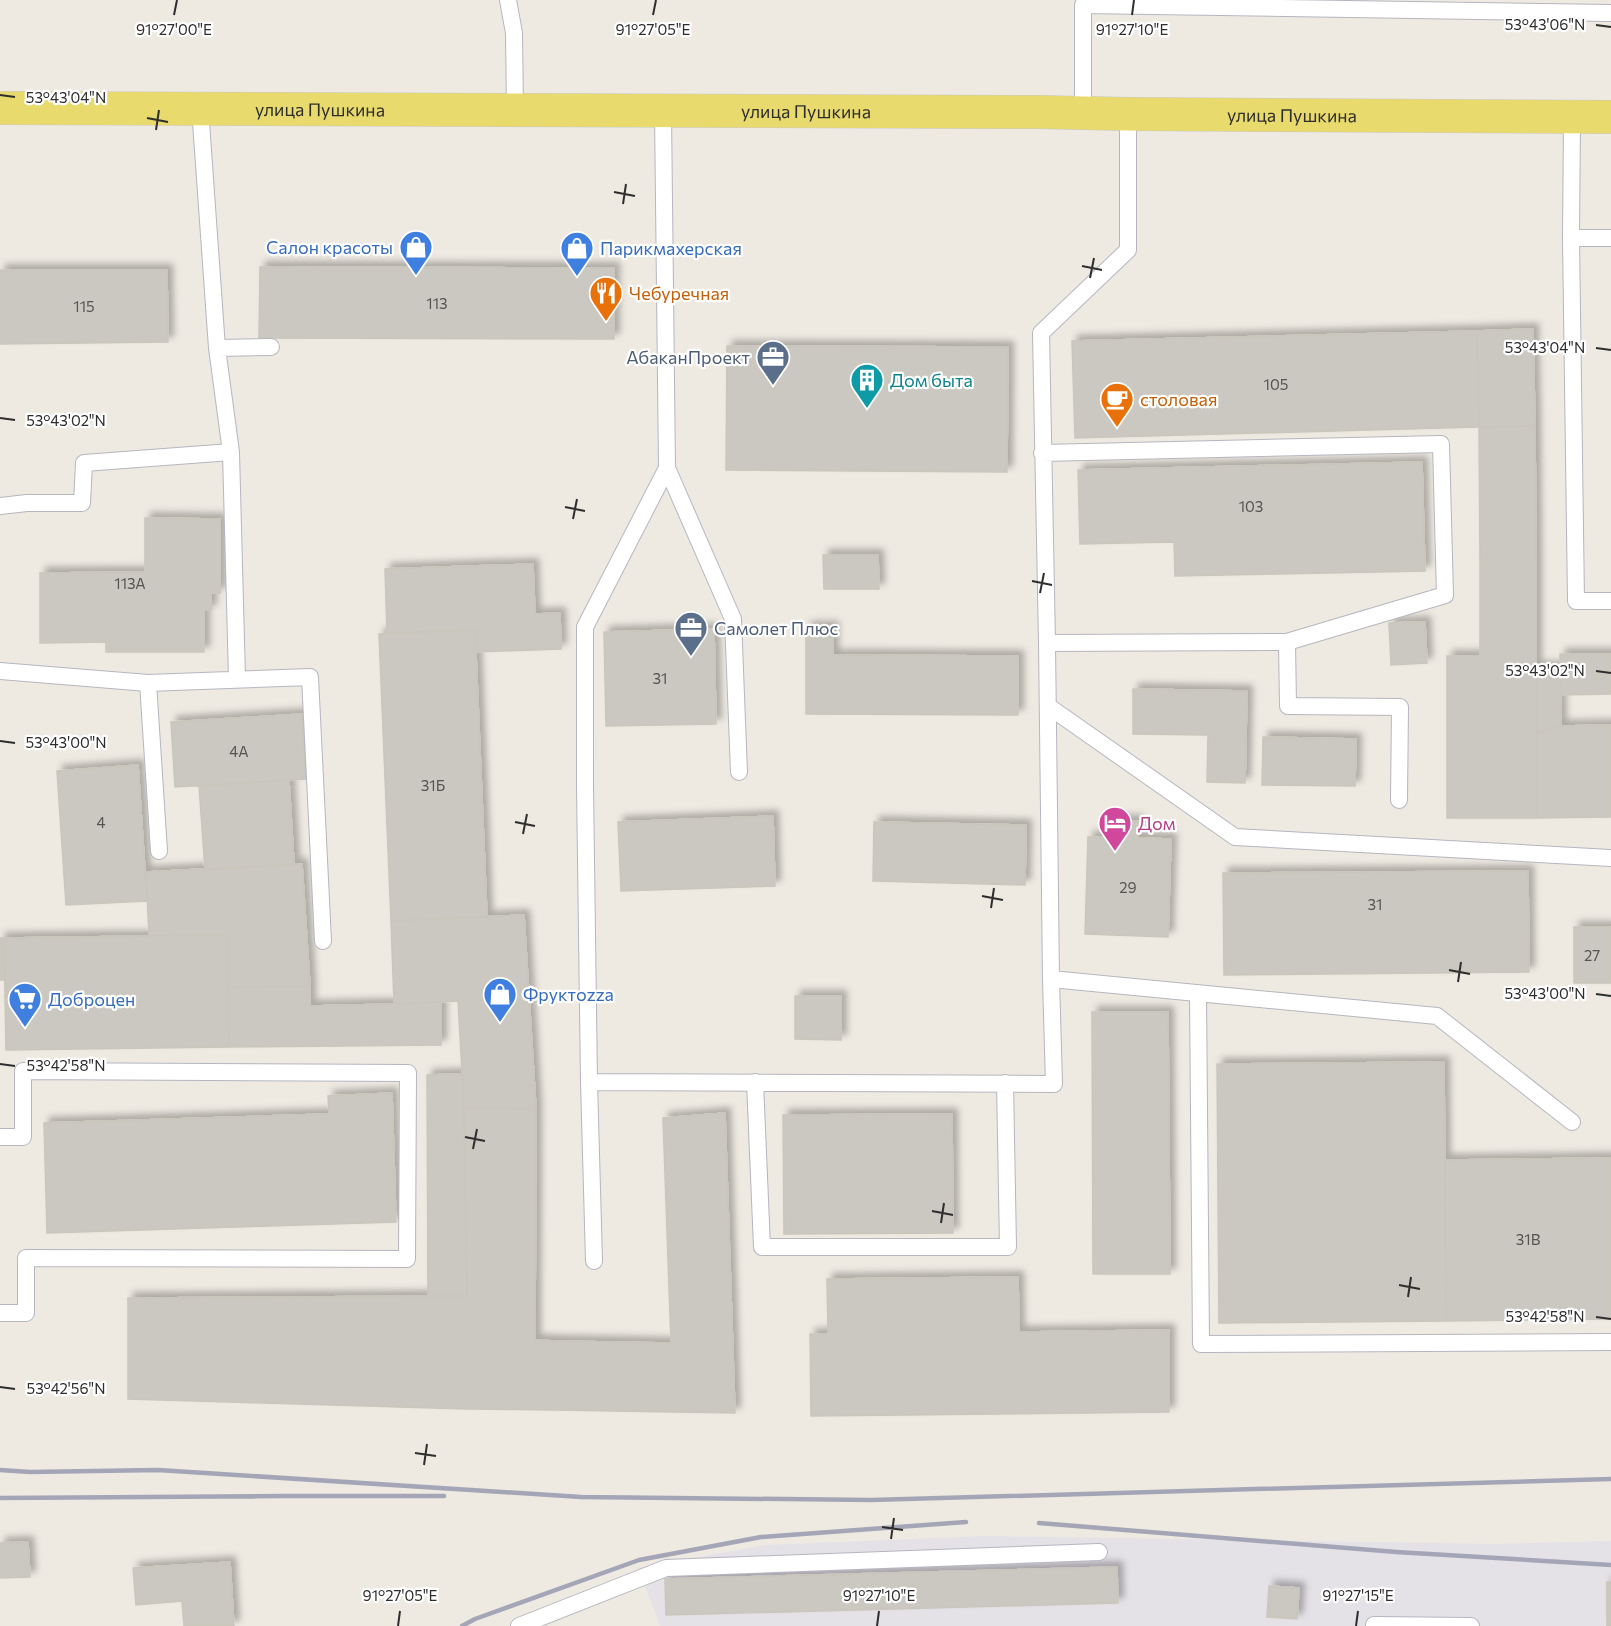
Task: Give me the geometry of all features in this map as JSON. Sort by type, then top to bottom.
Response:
[{"type":"main road","name":"улица Пушкина","points":[[0,108],[1611,117]]},
{"type":"lane","points":[[508,0],[514,33],[515,110]]},
{"type":"lane","points":[[1083,113],[1083,5],[1611,13]]},
{"type":"lane","points":[[200,108],[217,348],[231,452],[237,679]]},
{"type":"lane","points":[[663,112],[667,468],[733,619],[739,772]]},
{"type":"lane","points":[[589,1082],[1054,1084],[1041,333],[1128,250],[1128,114]]},
{"type":"lane","points":[[1572,117],[1571,238],[1576,601],[1611,601]]},
{"type":"lane","points":[[1571,238],[1611,238]]},
{"type":"lane","points":[[217,348],[271,347]]},
{"type":"lane","points":[[1042,453],[1441,444],[1445,595],[1287,642],[1047,643]]},
{"type":"lane","points":[[0,506],[27,503],[82,503],[84,463],[231,452]]},
{"type":"lane","points":[[594,1261],[589,1082],[585,627],[667,468]]},
{"type":"lane","points":[[1287,642],[1288,706],[1400,707],[1400,800]]},
{"type":"lane","points":[[0,671],[148,683],[310,677],[323,941]]},
{"type":"lane","points":[[148,683],[159,851]]},
{"type":"lane","points":[[1048,706],[1235,837],[1611,858]]},
{"type":"lane","points":[[1051,979],[1437,1016],[1572,1122]]},
{"type":"lane","points":[[1198,993],[1201,1344],[1611,1342]]},
{"type":"lane","points":[[0,1137],[23,1137],[24,1071],[408,1073],[408,1259],[26,1258],[27,1313],[0,1313]]},
{"type":"lane","points":[[756,1082],[762,1247],[1008,1247],[1005,1083]]},
{"type":"lane","points":[[519,1626],[666,1568],[1099,1552]]},
{"type":"lane","points":[[1374,1625],[1471,1626]]},
{"type":"shaded area","points":[[986,1536],[1493,1544],[1611,1541],[1611,1626],[660,1626],[638,1568],[765,1545]]},
{"type":"building","points":[[260,267],[614,268],[614,339],[259,338]]},
{"type":"building","points":[[0,270],[167,270],[168,342],[0,344]]},
{"type":"building","points":[[1533,329],[1535,426],[1479,427],[1477,331]]},
{"type":"building","points":[[1477,331],[1479,427],[1075,438],[1072,341]]},
{"type":"building","name":"Дом быта","points":[[727,346],[1008,347],[1007,472],[726,470]]},
{"type":"building","points":[[1535,426],[1536,563],[1480,563],[1479,427]]},
{"type":"building","points":[[1422,462],[1425,571],[1175,576],[1174,542],[1080,544],[1078,470]]},
{"type":"building","points":[[145,518],[220,519],[220,593],[211,593],[211,610],[204,610],[204,652],[106,652],[106,642],[40,643],[40,573],[145,572]]},
{"type":"building","points":[[823,555],[878,555],[879,589],[824,589]]},
{"type":"building","points":[[1480,563],[1536,563],[1536,818],[1447,818],[1447,656],[1480,656]]},
{"type":"building","points":[[533,564],[535,614],[560,613],[561,649],[476,652],[475,630],[387,633],[385,569]]},
{"type":"building","points":[[1425,622],[1427,663],[1391,665],[1389,623]]},
{"type":"building","points":[[806,627],[833,627],[833,655],[1018,656],[1018,715],[806,714]]},
{"type":"building","points":[[714,629],[716,724],[606,726],[604,632]]},
{"type":"building","points":[[475,630],[487,917],[391,921],[379,634]]},
{"type":"building","points":[[1560,654],[1611,654],[1611,694],[1560,695]]},
{"type":"building","points":[[1536,667],[1560,667],[1561,726],[1537,733]]},
{"type":"building","points":[[1133,689],[1247,691],[1245,783],[1207,782],[1208,735],[1133,734]]},
{"type":"building","points":[[302,714],[306,779],[175,787],[171,722]]},
{"type":"building","points":[[1611,725],[1611,817],[1536,818],[1537,733],[1561,726]]},
{"type":"building","points":[[1263,737],[1356,739],[1355,786],[1262,785]]},
{"type":"building","points":[[138,765],[147,901],[66,905],[57,771]]},
{"type":"building","points":[[289,780],[294,864],[205,870],[199,786]]},
{"type":"building","points":[[773,816],[775,886],[621,891],[618,822]]},
{"type":"building","points":[[1104,820],[1138,821],[1138,838],[1171,839],[1168,937],[1085,934],[1088,837],[1103,837]]},
{"type":"building","points":[[874,822],[1026,825],[1025,885],[873,881]]},
{"type":"building","points":[[302,864],[310,986],[228,987],[227,935],[149,936],[146,872]]},
{"type":"building","points":[[1528,871],[1529,972],[1224,975],[1223,873]]},
{"type":"building","points":[[524,915],[536,1109],[464,1108],[458,1001],[394,1004],[391,921]]},
{"type":"building","points":[[1574,927],[1611,927],[1611,983],[1574,983]]},
{"type":"building","points":[[227,935],[229,1047],[6,1050],[4,938]]},
{"type":"building","points":[[0,938],[4,938],[5,980],[0,980]]},
{"type":"building","points":[[310,986],[310,1006],[441,1002],[441,1045],[229,1047],[228,987]]},
{"type":"building","points":[[795,996],[841,996],[841,1040],[795,1039]]},
{"type":"building","points":[[1092,1012],[1168,1012],[1170,1274],[1093,1274]]},
{"type":"building","points":[[1444,1062],[1446,1321],[1219,1323],[1217,1064]]},
{"type":"building","points":[[463,1074],[467,1296],[428,1296],[427,1075]]},
{"type":"building","points":[[392,1093],[396,1222],[47,1233],[44,1123],[329,1114],[328,1096]]},
{"type":"building","points":[[464,1108],[536,1109],[535,1340],[555,1341],[555,1410],[467,1409]]},
{"type":"building","points":[[725,1113],[735,1413],[555,1410],[555,1341],[671,1343],[663,1118]]},
{"type":"building","points":[[952,1114],[953,1233],[784,1234],[783,1115]]},
{"type":"building","points":[[1611,1158],[1611,1319],[1446,1321],[1445,1160]]},
{"type":"building","points":[[1018,1277],[1019,1332],[1169,1330],[1169,1412],[811,1416],[810,1334],[828,1334],[827,1279]]},
{"type":"building","points":[[467,1296],[467,1409],[128,1399],[128,1298]]},
{"type":"building","points":[[28,1542],[30,1577],[0,1578],[0,1543]]},
{"type":"building","points":[[230,1562],[234,1626],[184,1626],[182,1601],[136,1605],[133,1568]]},
{"type":"building","points":[[1117,1567],[1118,1603],[666,1615],[665,1579]]},
{"type":"building","points":[[1607,1582],[1611,1582],[1611,1626],[1607,1626]]},
{"type":"building","points":[[1269,1586],[1299,1588],[1297,1619],[1267,1617]]},
{"type":"railway","points":[[0,1470],[30,1472],[158,1470],[581,1497],[871,1500],[1611,1479]]},
{"type":"railway","points":[[0,1498],[444,1496]]},
{"type":"railway","points":[[462,1626],[475,1619],[639,1560],[761,1537],[966,1522]]},
{"type":"railway","points":[[1039,1523],[1396,1552],[1611,1565]]},
{"type":"place","name":"Салон красоты","points":[[416,276]]},
{"type":"place","name":"Парикмахерская","points":[[577,277]]},
{"type":"place","name":"Чебуречная","points":[[606,322]]},
{"type":"place","name":"АбаканПроект","points":[[773,386]]},
{"type":"place","name":"Дом быта","points":[[867,409]]},
{"type":"place","name":"столовая","points":[[1117,428]]},
{"type":"place","name":"Самолет Плюс","points":[[691,657]]},
{"type":"place","name":"Дом","points":[[1115,852]]},
{"type":"place","name":"Фруктоzzа","points":[[500,1023]]},
{"type":"place","name":"Доброцен","points":[[25,1028]]}]
